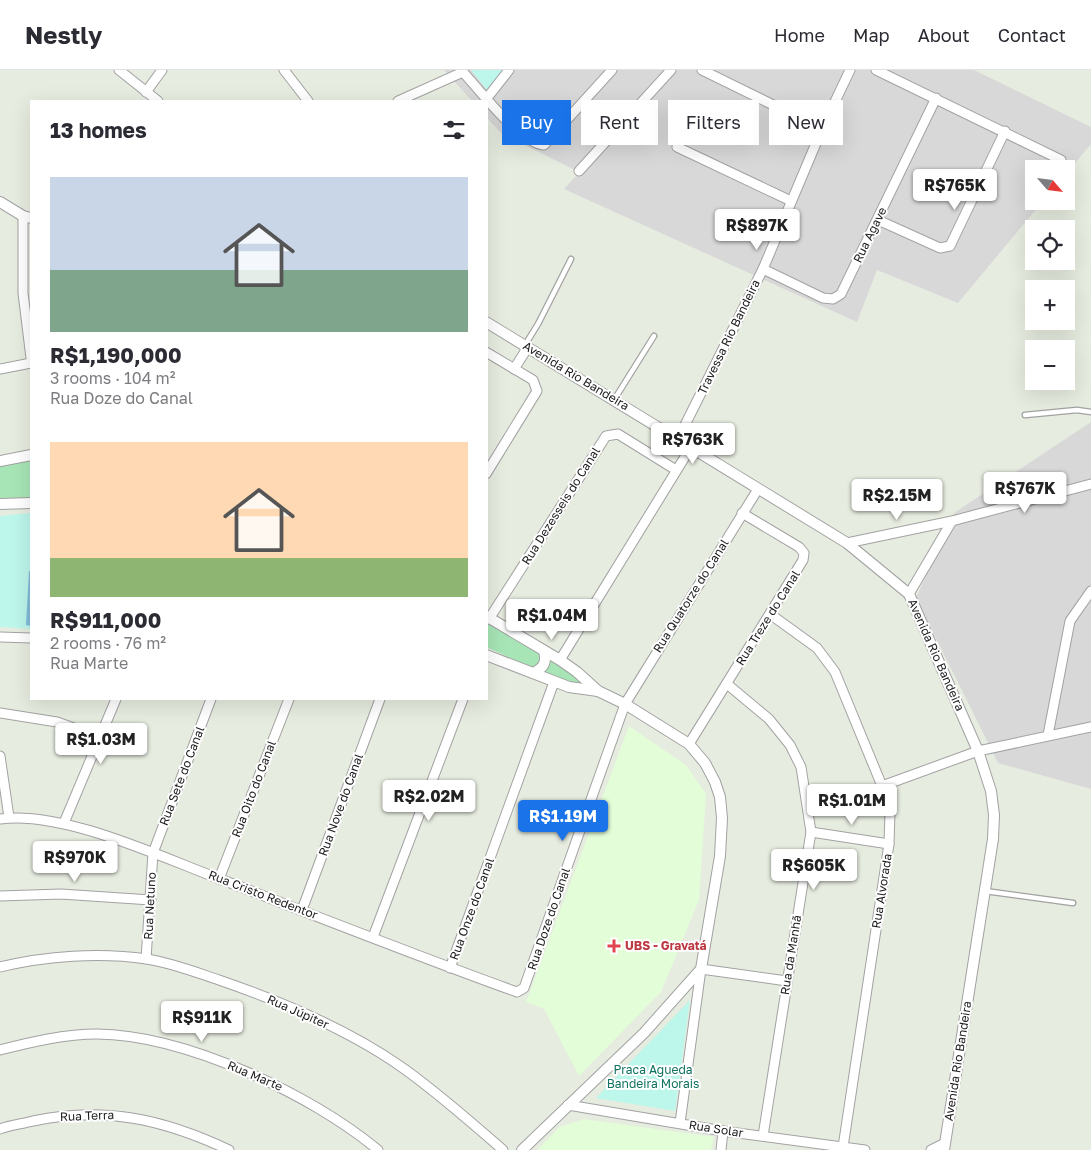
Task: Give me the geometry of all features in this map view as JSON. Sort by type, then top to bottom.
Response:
[{"type":"street","points":[[119,70],[157,100]]},
{"type":"street","points":[[146,92],[162,70]]},
{"type":"street","points":[[284,70],[307,100]]},
{"type":"street","points":[[487,98],[509,70]]},
{"type":"street","points":[[400,100],[462,71],[513,129],[538,144],[544,145],[612,70]]},
{"type":"street","points":[[578,171],[671,70]]},
{"type":"street","points":[[702,70],[769,103]]},
{"type":"street","name":"Travessa Rio Bandeira","points":[[836,100],[850,70]]},
{"type":"street","points":[[876,70],[1005,131],[1061,160]]},
{"type":"street","name":"Rua Agave","points":[[763,269],[823,298],[833,299],[840,294],[847,284],[936,98]]},
{"type":"street","points":[[878,220],[940,248],[950,246],[1005,131]]},
{"type":"street","name":"Travessa Rio Bandeira","points":[[678,439],[763,269],[815,145]]},
{"type":"street","points":[[677,147],[791,201]]},
{"type":"street","points":[[0,202],[27,217],[24,293],[30,349]]},
{"type":"street","name":"Avenida Rio Bandeira","points":[[488,323],[847,543],[909,594],[978,750],[990,790],[994,815],[993,839],[945,1146]]},
{"type":"street","points":[[514,369],[527,346]]},
{"type":"street","points":[[488,353],[534,380],[536,386],[535,396],[488,471]]},
{"type":"street","points":[[0,369],[30,363]]},
{"type":"street","name":"Rua Dezesseis do Canal","points":[[488,618],[606,436],[618,434],[676,470]]},
{"type":"street","points":[[560,660],[691,447]]},
{"type":"street","points":[[0,461],[30,455]]},
{"type":"street","points":[[847,543],[952,521],[1091,484]]},
{"type":"street","name":"Rua Quatorze do Canal","points":[[625,704],[758,489]]},
{"type":"street","points":[[0,504],[30,503]]},
{"type":"street","name":"Rua Treze do Canal","points":[[689,744],[803,560],[804,553],[800,547],[742,513]]},
{"type":"street","points":[[909,594],[952,521]]},
{"type":"street","points":[[1048,735],[1070,621],[1091,591]]},
{"type":"street","name":"Rua Alvorada","points":[[770,614],[817,648],[835,672],[882,786],[890,812],[889,844],[843,1147]]},
{"type":"street","points":[[488,618],[560,660],[578,672],[598,691],[625,704],[689,744],[705,763],[720,797],[722,818],[720,856],[701,969],[680,1123]]},
{"type":"street","points":[[0,637],[30,638]]},
{"type":"street","points":[[534,674],[544,665],[546,659],[544,651]]},
{"type":"street","points":[[488,656],[569,688],[598,691]]},
{"type":"street","name":"Rua Onze do Canal","points":[[450,968],[554,682]]},
{"type":"street","name":"Rua da Manhã","points":[[727,684],[769,718],[790,745],[801,767],[811,832],[763,1136]]},
{"type":"street","points":[[64,823],[116,700]]},
{"type":"street","name":"Rua Sete do Canal","points":[[153,853],[211,700]]},
{"type":"street","name":"Rua Oito do Canal","points":[[219,879],[290,700]]},
{"type":"street","name":"Rua Nove do Canal","points":[[302,910],[380,700]]},
{"type":"street","points":[[373,937],[463,700]]},
{"type":"street","name":"Rua Doze do Canal","points":[[521,991],[524,988],[625,704]]},
{"type":"street","points":[[0,713],[57,722],[99,737]]},
{"type":"street","points":[[882,786],[978,750],[1091,727]]},
{"type":"street","points":[[0,756],[5,818]]},
{"type":"street","name":"Rua Cristo Redentor","points":[[5,818],[64,823],[153,853],[450,968],[517,992],[521,991]]},
{"type":"street","points":[[811,832],[889,844]]},
{"type":"street","name":"Rua Netuno","points":[[146,959],[153,853]]},
{"type":"street","points":[[0,896],[61,894],[151,900]]},
{"type":"street","name":"Rua Júpiter","points":[[0,967],[34,959],[109,956],[146,959],[180,967],[258,994],[350,1036],[404,1069],[503,1150]]},
{"type":"street","points":[[701,969],[787,981]]},
{"type":"street","points":[[522,1150],[644,1033],[701,969]]},
{"type":"street","name":"Rua Marte","points":[[0,1050],[34,1042],[97,1034],[149,1040],[219,1061],[295,1094],[378,1150]]},
{"type":"street","name":"Rua Solar","points":[[568,1105],[763,1136],[801,1145],[864,1150]]},
{"type":"street","name":"Rua Terra","points":[[0,1129],[65,1115],[119,1115],[196,1135],[229,1150]]},
{"type":"street","points":[[720,1150],[723,1131]]},
{"type":"street","points":[[931,1150],[945,1146]]},
{"type":"lane","points":[[527,346],[571,259]]},
{"type":"lane","points":[[614,400],[654,336]]},
{"type":"lane","points":[[1026,415],[1077,410],[1091,412]]},
{"type":"lane","points":[[984,891],[1072,903]]},
{"type":"shaded area","points":[[444,70],[667,70],[640,100],[581,100],[581,145],[600,145],[577,171],[524,145],[571,145],[571,100],[502,100],[502,134],[488,119],[488,100],[471,100]]},
{"type":"shaded area","points":[[673,70],[974,70],[1091,127],[1091,144],[1075,163],[1075,160],[1025,160],[1025,210],[1036,210],[1025,220],[1025,223],[958,303],[877,270],[857,322],[564,189],[604,145],[658,145],[658,100],[646,100]]},
{"type":"shaded area","points":[[1091,422],[1091,789],[998,763],[916,598],[954,513]]},
{"type":"shaded area","points":[[30,455],[30,503],[0,505],[0,461]]},
{"type":"shaded area","points":[[29,571],[30,571],[30,626],[26,625]]},
{"type":"shaded area","points":[[488,619],[617,701],[555,678],[488,648]]},
{"type":"shaded area","name":"UBS - Gravatá","points":[[629,726],[686,765],[706,794],[699,900],[661,992],[579,1076],[544,1009],[526,1002]]},
{"type":"shaded area","points":[[584,1119],[714,1137],[711,1150],[537,1150],[560,1127]]},
{"type":"green space","points":[[471,70],[503,70],[487,90]]},
{"type":"green space","points":[[30,513],[30,629],[0,627],[0,516]]},
{"type":"green space","name":"Praca Agueda Bandeira Morais","points":[[690,1000],[675,1111],[596,1098]]},
{"type":"place","name":"UBS - Gravatá","points":[[614,946]]}]
